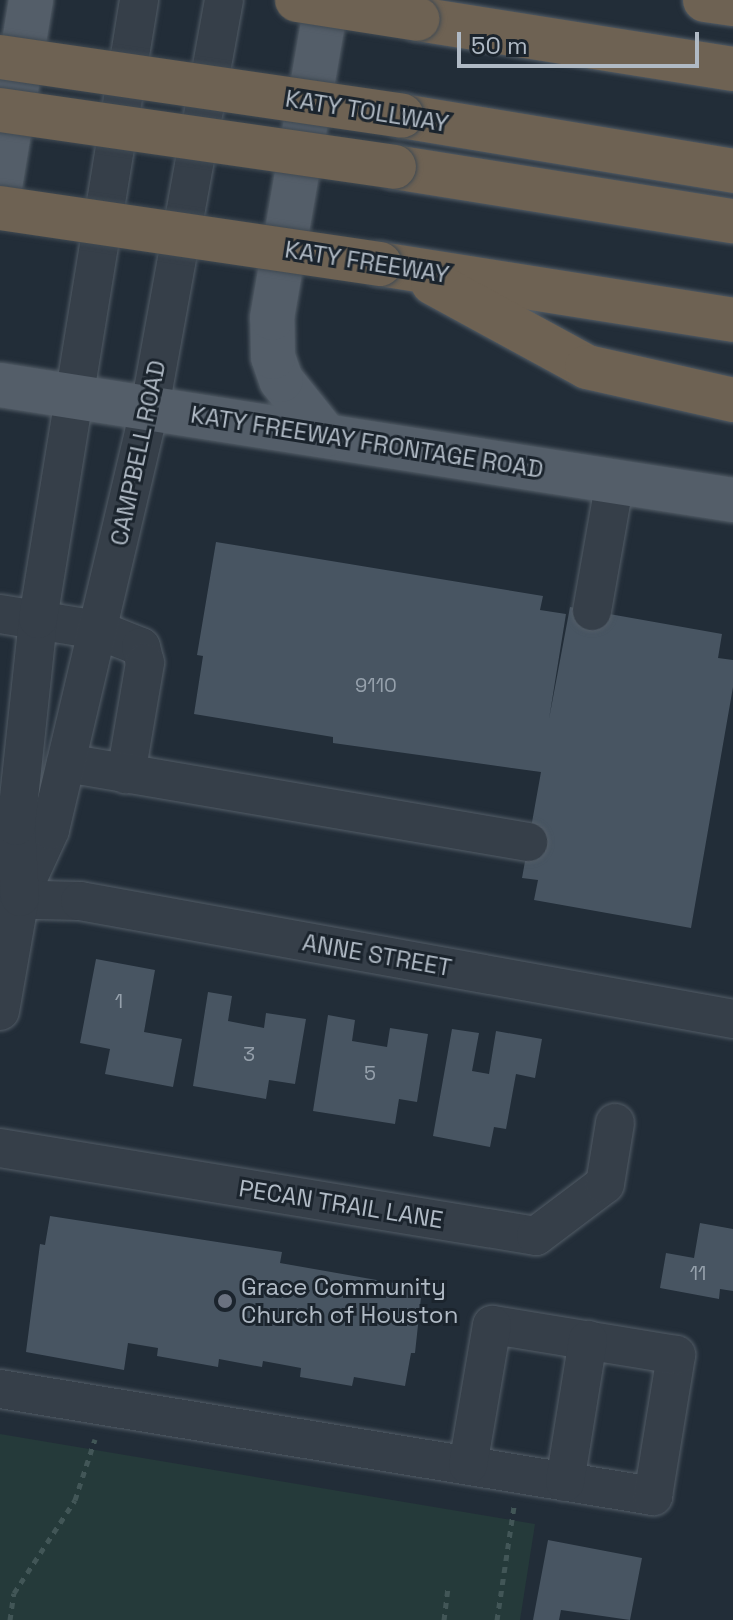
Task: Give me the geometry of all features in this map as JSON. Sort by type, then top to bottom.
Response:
[{"type":"highway","points":[[297,0],[733,69]]},
{"type":"highway","points":[[705,0],[733,4]]},
{"type":"highway","name":"KATY TOLLWAY","points":[[0,57],[402,116],[733,171]]},
{"type":"highway","points":[[0,110],[394,167],[733,221]]},
{"type":"highway","name":"KATY FREEWAY","points":[[0,208],[733,320]]},
{"type":"highway","points":[[394,266],[587,367],[733,400]]},
{"type":"main road","points":[[0,187],[31,0]]},
{"type":"main road","points":[[325,435],[281,380],[273,357],[272,318],[327,0]]},
{"type":"main road","name":"KATY FREEWAY FRONTAGE ROAD","points":[[0,385],[733,500]]},
{"type":"street","name":"CAMPBELL ROAD","points":[[0,1011],[38,619],[72,395],[139,0]]},
{"type":"street","name":"CAMPBELL ROAD","points":[[10,898],[50,830],[98,630],[150,407],[224,0]]},
{"type":"street","points":[[592,611],[615,481]]},
{"type":"street","points":[[0,614],[98,630],[141,647],[145,663],[126,774]]},
{"type":"street","points":[[66,763],[528,842]]},
{"type":"street","name":"ANNE STREET","points":[[10,898],[80,901],[733,1019]]},
{"type":"street","name":"PECAN TRAIL LANE","points":[[0,1148],[536,1236],[605,1184],[615,1123]]},
{"type":"street","points":[[0,1389],[653,1496],[676,1355],[492,1325],[468,1465]]},
{"type":"street","points":[[565,1482],[588,1340]]},
{"type":"path","points":[[10,1620],[14,1593],[75,1500],[104,1404]]},
{"type":"path","points":[[497,1620],[518,1474]]},
{"type":"path","points":[[444,1620],[448,1587]]},
{"type":"green space","points":[[0,1434],[535,1524],[520,1620],[0,1620]]},
{"type":"building","points":[[216,542],[543,596],[540,610],[566,614],[549,719],[570,607],[722,634],[718,658],[733,660],[733,687],[691,928],[534,900],[538,880],[522,878],[541,772],[333,743],[333,737],[194,714],[203,656],[197,655]]},
{"type":"building","points":[[96,959],[155,970],[144,1032],[182,1039],[173,1087],[105,1074],[110,1049],[80,1043]]},
{"type":"building","points":[[208,992],[232,996],[228,1021],[264,1028],[266,1013],[306,1019],[295,1084],[269,1080],[266,1099],[193,1086]]},
{"type":"building","points":[[328,1015],[355,1020],[352,1041],[387,1047],[390,1028],[428,1034],[417,1102],[399,1099],[395,1124],[313,1111]]},
{"type":"building","points":[[452,1029],[479,1033],[472,1071],[489,1074],[496,1031],[542,1039],[535,1078],[516,1074],[506,1129],[494,1127],[490,1147],[433,1136]]},
{"type":"building","name":"Grace Community Church of Houston","points":[[50,1216],[282,1252],[280,1263],[422,1288],[415,1353],[411,1353],[405,1386],[354,1377],[352,1386],[300,1377],[301,1368],[263,1361],[262,1367],[219,1359],[218,1367],[157,1356],[158,1348],[128,1343],[124,1370],[26,1352],[40,1244],[45,1245]]},
{"type":"building","points":[[700,1223],[733,1229],[733,1291],[720,1289],[719,1299],[660,1288],[666,1253],[694,1258]]},
{"type":"building","points":[[548,1540],[642,1558],[630,1620],[561,1610],[559,1620],[533,1620]]},
{"type":"place","name":"Grace Community Church of Houston","points":[[225,1301]]}]
